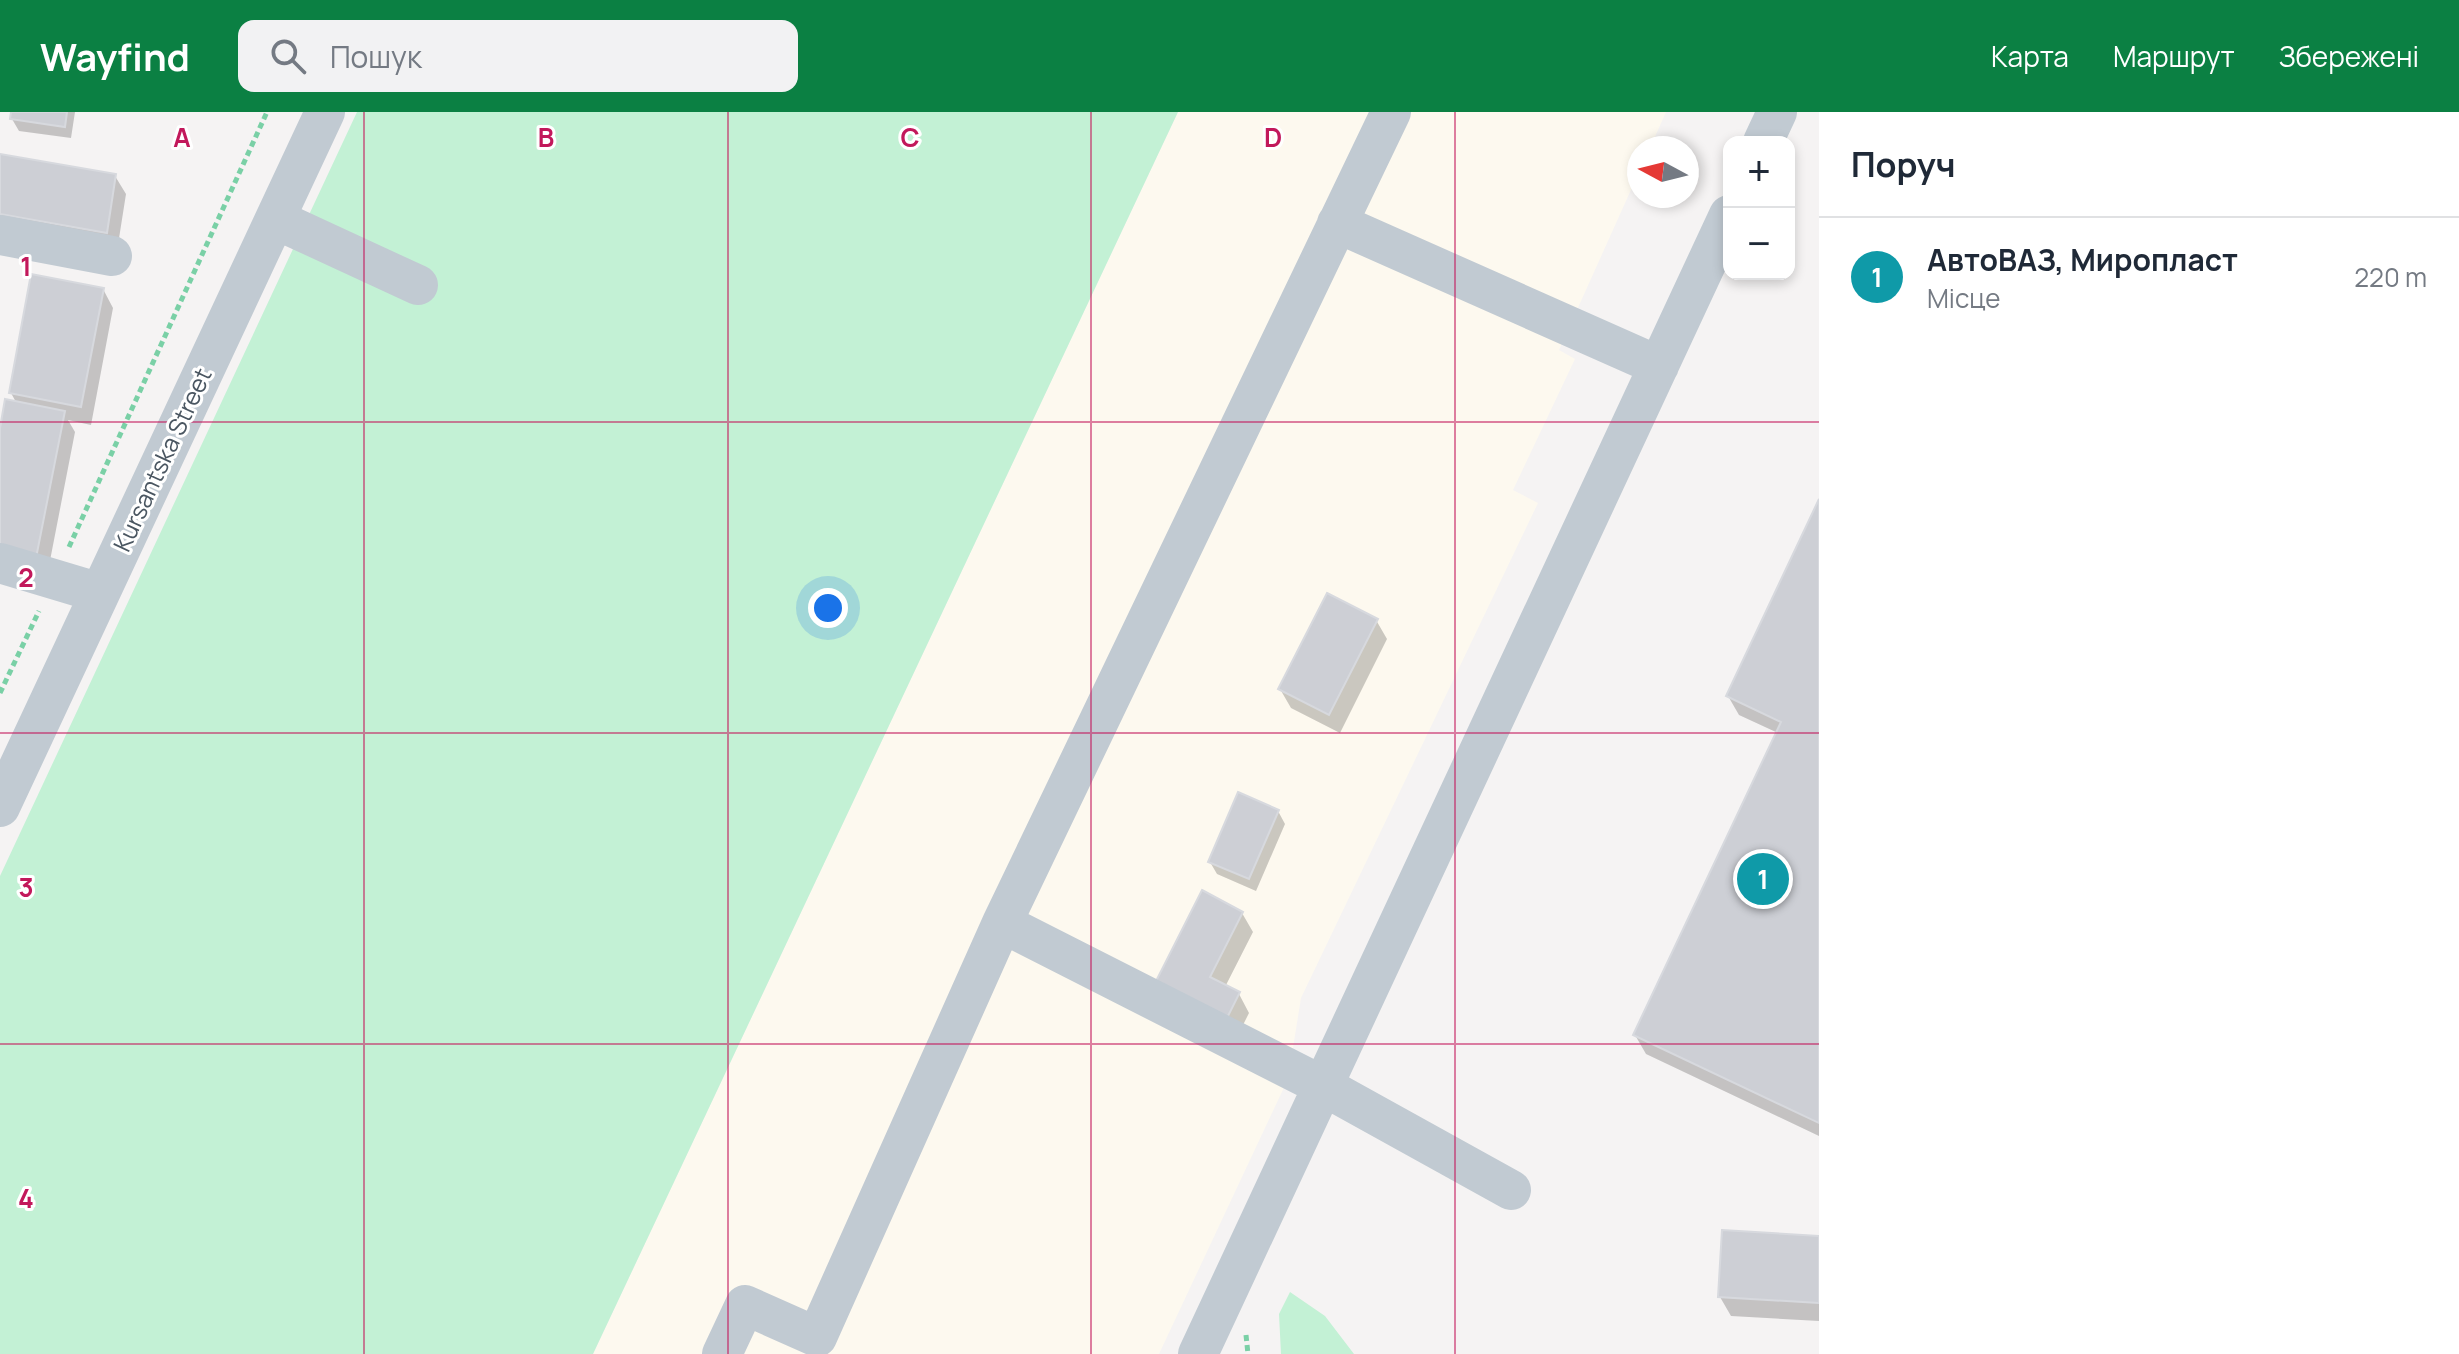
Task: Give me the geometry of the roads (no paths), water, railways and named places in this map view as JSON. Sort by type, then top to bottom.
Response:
[{"type":"street","name":"Kursantska Street","points":[[0,807],[12,748],[100,593],[325,112]]},
{"type":"street","points":[[722,1354],[745,1305],[817,1337],[1002,923],[1391,112]]},
{"type":"street","points":[[1766,136],[1777,112]]},
{"type":"street","points":[[275,219],[418,285]]},
{"type":"street","points":[[1337,223],[1659,366]]},
{"type":"street","points":[[1198,1354],[1723,228]]},
{"type":"street","points":[[0,235],[112,256]]},
{"type":"street","points":[[0,563],[100,593]]},
{"type":"street","points":[[1002,923],[1325,1087],[1511,1190]]},
{"type":"place","name":"АвтоВАЗ, Миропласт","points":[[1763,879]]}]
